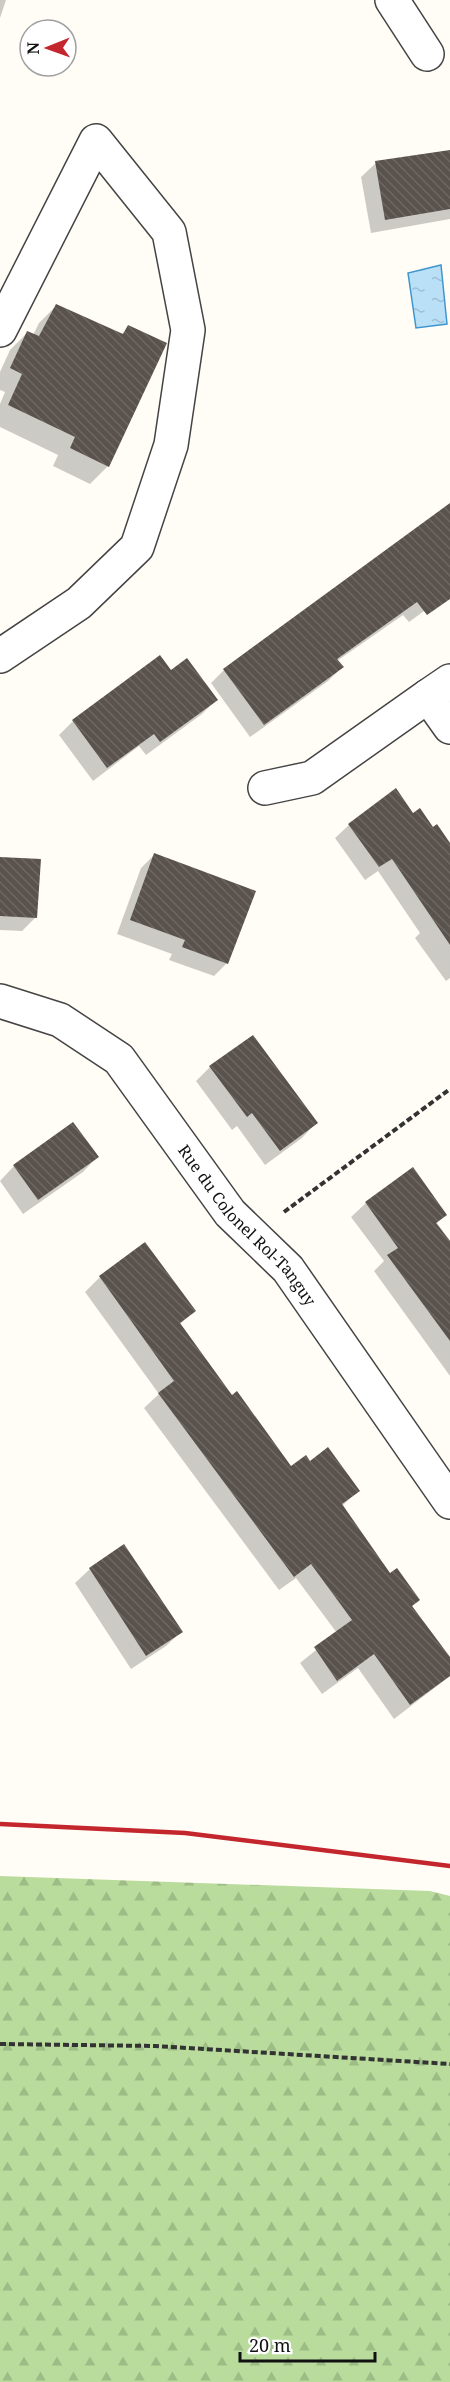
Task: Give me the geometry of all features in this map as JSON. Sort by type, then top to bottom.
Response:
[{"type":"street","points":[[392,0],[427,54]]},
{"type":"street","points":[[0,330],[96,141],[169,232],[188,330],[171,445],[137,547],[79,603],[0,656]]},
{"type":"street","points":[[265,789],[312,778],[439,689],[450,727]]},
{"type":"street","name":"Rue du Colonel Rol-Tanguy","points":[[0,1001],[60,1020],[119,1059],[230,1213],[288,1269],[450,1502]]},
{"type":"path","points":[[252,1235],[450,1089]]},
{"type":"path","points":[[0,2044],[155,2046],[450,2064]]},
{"type":"green space","points":[[0,1876],[430,1891],[450,1896],[450,2382],[0,2382]]},
{"type":"water","points":[[441,265],[447,324],[416,328],[408,273]]},
{"type":"building","points":[[450,150],[450,209],[385,220],[375,161]]},
{"type":"building","points":[[56,304],[123,334],[128,325],[167,343],[109,467],[70,448],[75,437],[8,405],[22,374],[10,368],[27,331],[39,336]]},
{"type":"building","points":[[450,503],[450,599],[427,615],[417,602],[337,659],[344,667],[264,725],[223,669]]},
{"type":"building","points":[[160,655],[171,670],[187,658],[218,700],[160,742],[154,734],[107,768],[72,720]]},
{"type":"building","points":[[396,788],[413,813],[420,808],[433,827],[437,824],[450,843],[450,945],[392,859],[379,867],[348,824]]},
{"type":"building","points":[[154,853],[256,891],[228,964],[182,947],[185,940],[130,920]]},
{"type":"building","points":[[0,857],[41,859],[37,918],[0,916]]},
{"type":"building","points":[[253,1035],[318,1123],[280,1151],[252,1113],[247,1117],[209,1066]]},
{"type":"building","points":[[73,1122],[99,1157],[38,1200],[13,1165]]},
{"type":"building","points":[[413,1167],[447,1215],[436,1223],[450,1241],[450,1341],[387,1255],[398,1248],[365,1202]]},
{"type":"building","points":[[145,1242],[196,1311],[180,1323],[232,1395],[237,1391],[291,1466],[306,1455],[310,1461],[328,1447],[360,1491],[342,1504],[390,1573],[397,1568],[420,1600],[412,1606],[450,1657],[450,1676],[410,1705],[374,1654],[337,1681],[314,1647],[352,1620],[311,1564],[294,1577],[158,1393],[174,1381],[99,1276]]},
{"type":"building","points":[[124,1544],[183,1632],[146,1656],[89,1568]]},
{"type":"railway","points":[[0,1824],[185,1833],[450,1866]]}]
